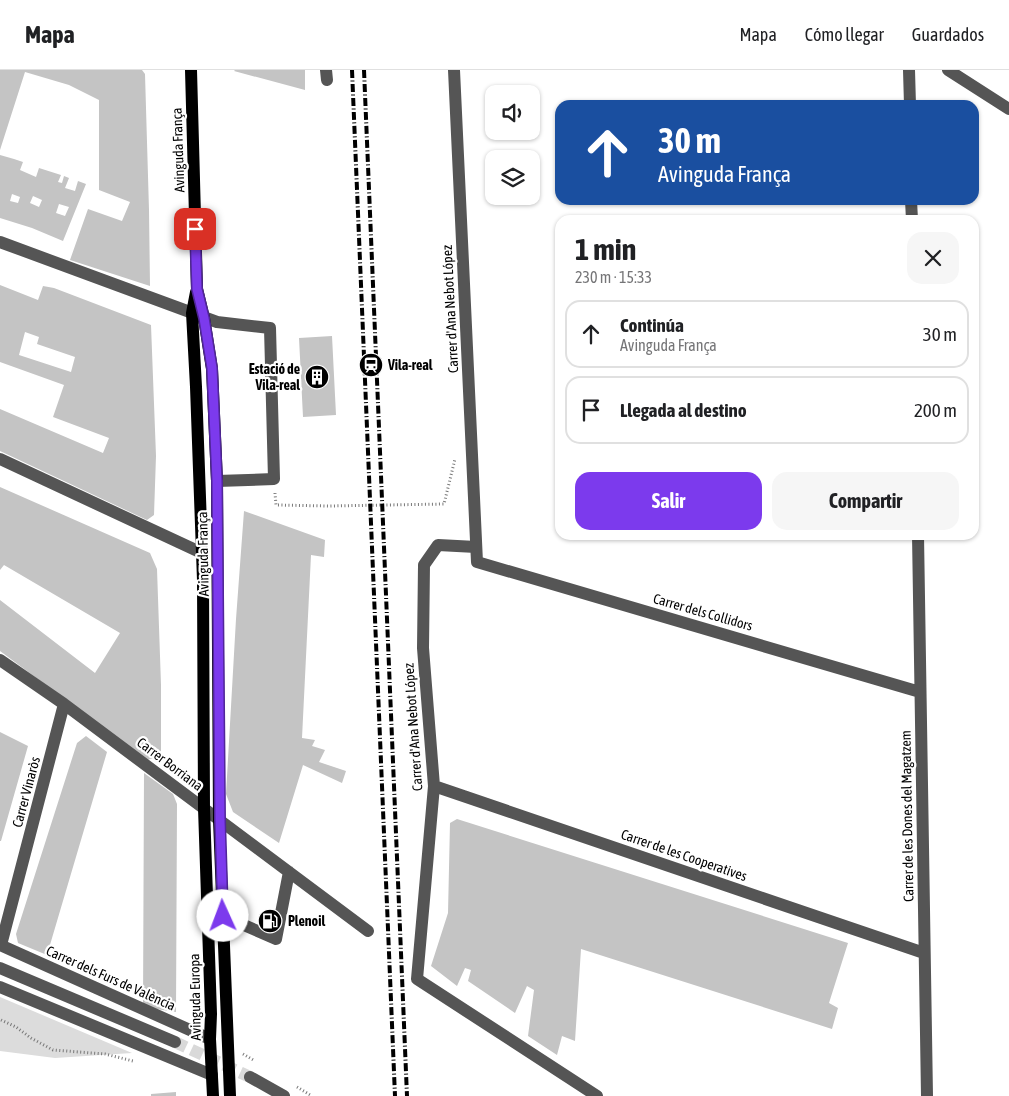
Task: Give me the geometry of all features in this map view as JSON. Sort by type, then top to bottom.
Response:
[{"type":"main road","name":"Avinguda França","points":[[191,70],[198,315],[196,387],[203,580],[204,808]]},
{"type":"main road","name":"Avinguda França","points":[[198,315],[212,368],[217,481],[220,820]]},
{"type":"main road","name":"Avinguda Europa","points":[[204,808],[213,1096]]},
{"type":"main road","points":[[220,820],[230,1096]]},
{"type":"street","name":"Carrer d'Ana Nebot López","points":[[454,70],[477,562]]},
{"type":"street","points":[[909,70],[910,100]]},
{"type":"street","points":[[948,70],[1009,109]]},
{"type":"street","points":[[0,242],[217,322],[270,328],[274,480],[217,481]]},
{"type":"street","points":[[0,460],[202,552]]},
{"type":"street","name":"Carrer de les Dones del Magatzem","points":[[918,540],[927,1096]]},
{"type":"street","name":"Carrer d'Ana Nebot López","points":[[476,547],[438,545],[424,565],[423,648],[434,786],[416,979],[597,1096]]},
{"type":"street","name":"Carrer dels Collidors","points":[[477,562],[920,692]]},
{"type":"street","name":"Carrer Borriana","points":[[0,660],[64,704],[368,931]]},
{"type":"street","name":"Carrer Vinaròs","points":[[0,945],[64,704]]},
{"type":"street","name":"Carrer de les Cooperatives","points":[[434,786],[924,953]]},
{"type":"street","points":[[223,916],[276,939],[289,872]]},
{"type":"street","name":"Carrer dels Furs de València","points":[[0,945],[210,1039]]},
{"type":"street","points":[[0,968],[175,1042]]},
{"type":"street","points":[[0,988],[212,1075]]},
{"type":"street","points":[[250,1077],[284,1096]]},
{"type":"path","points":[[274,480],[276,505],[444,504],[458,448],[472,448]]},
{"type":"path","points":[[0,1020],[16,1027],[53,1050],[105,1054],[141,1062]]},
{"type":"shaded area","points":[[0,997],[132,1053],[55,1058],[0,1051]]},
{"type":"building","points":[[0,70],[142,70],[145,74],[150,286],[70,260],[88,209],[122,221],[130,202],[99,190],[99,100],[69,85],[25,72],[0,150]]},
{"type":"building","points":[[305,70],[305,90],[234,71]]},
{"type":"building","points":[[0,155],[23,162],[20,170],[36,177],[39,168],[61,175],[58,182],[62,183],[64,176],[69,178],[65,188],[75,191],[78,181],[86,184],[63,241],[32,228],[0,218]],"holes":[[[12,194],[20,197],[18,203],[10,201]],[[33,196],[42,200],[39,207],[30,203]],[[59,204],[69,207],[65,216],[56,213]]]},
{"type":"building","points":[[0,285],[38,300],[43,286],[54,288],[151,325],[156,456],[154,515],[147,520],[0,451],[0,409],[103,453],[109,438],[53,417],[64,385],[0,362]],"holes":[[[25,332],[39,337],[37,344],[75,357],[71,372],[19,355]]]},
{"type":"building","name":"Estació de Vila-real","points":[[332,336],[336,415],[303,417],[299,338]]},
{"type":"building","points":[[0,487],[150,553],[157,569],[161,685],[161,756],[147,760],[0,651],[0,600],[95,673],[120,633],[4,565],[0,570]]},
{"type":"building","points":[[244,511],[325,540],[324,557],[311,555],[302,738],[315,740],[312,746],[325,750],[319,762],[346,771],[342,783],[303,765],[279,843],[233,812],[226,794]]},
{"type":"building","points":[[0,732],[28,746],[1,841],[0,841]]},
{"type":"building","points":[[86,736],[107,752],[47,955],[18,943],[16,934],[77,743]]},
{"type":"building","points":[[144,773],[173,794],[177,804],[176,1012],[143,1007]]},
{"type":"building","points":[[457,819],[848,943],[829,1003],[838,1008],[832,1029],[581,949],[575,1041],[562,1036],[557,1055],[528,1036],[534,990],[527,986],[515,1013],[468,981],[471,970],[465,968],[457,986],[431,966],[448,913],[450,823]]},
{"type":"building","points":[[176,1092],[176,1096],[151,1096],[151,1094]]},
{"type":"tunnel","points":[[175,1042],[250,1077]]},
{"type":"railway","points":[[352,70],[395,1096]]},
{"type":"railway","points":[[364,70],[407,1096]]},
{"type":"place","name":"Vila-real","points":[[371,365]]},
{"type":"place","name":"Estació de Vila-real","points":[[317,377]]},
{"type":"place","name":"Plenoil","points":[[270,921]]},
{"type":"route","points":[[195,229],[197,289],[212,368],[217,481],[220,820],[223,916]]}]
